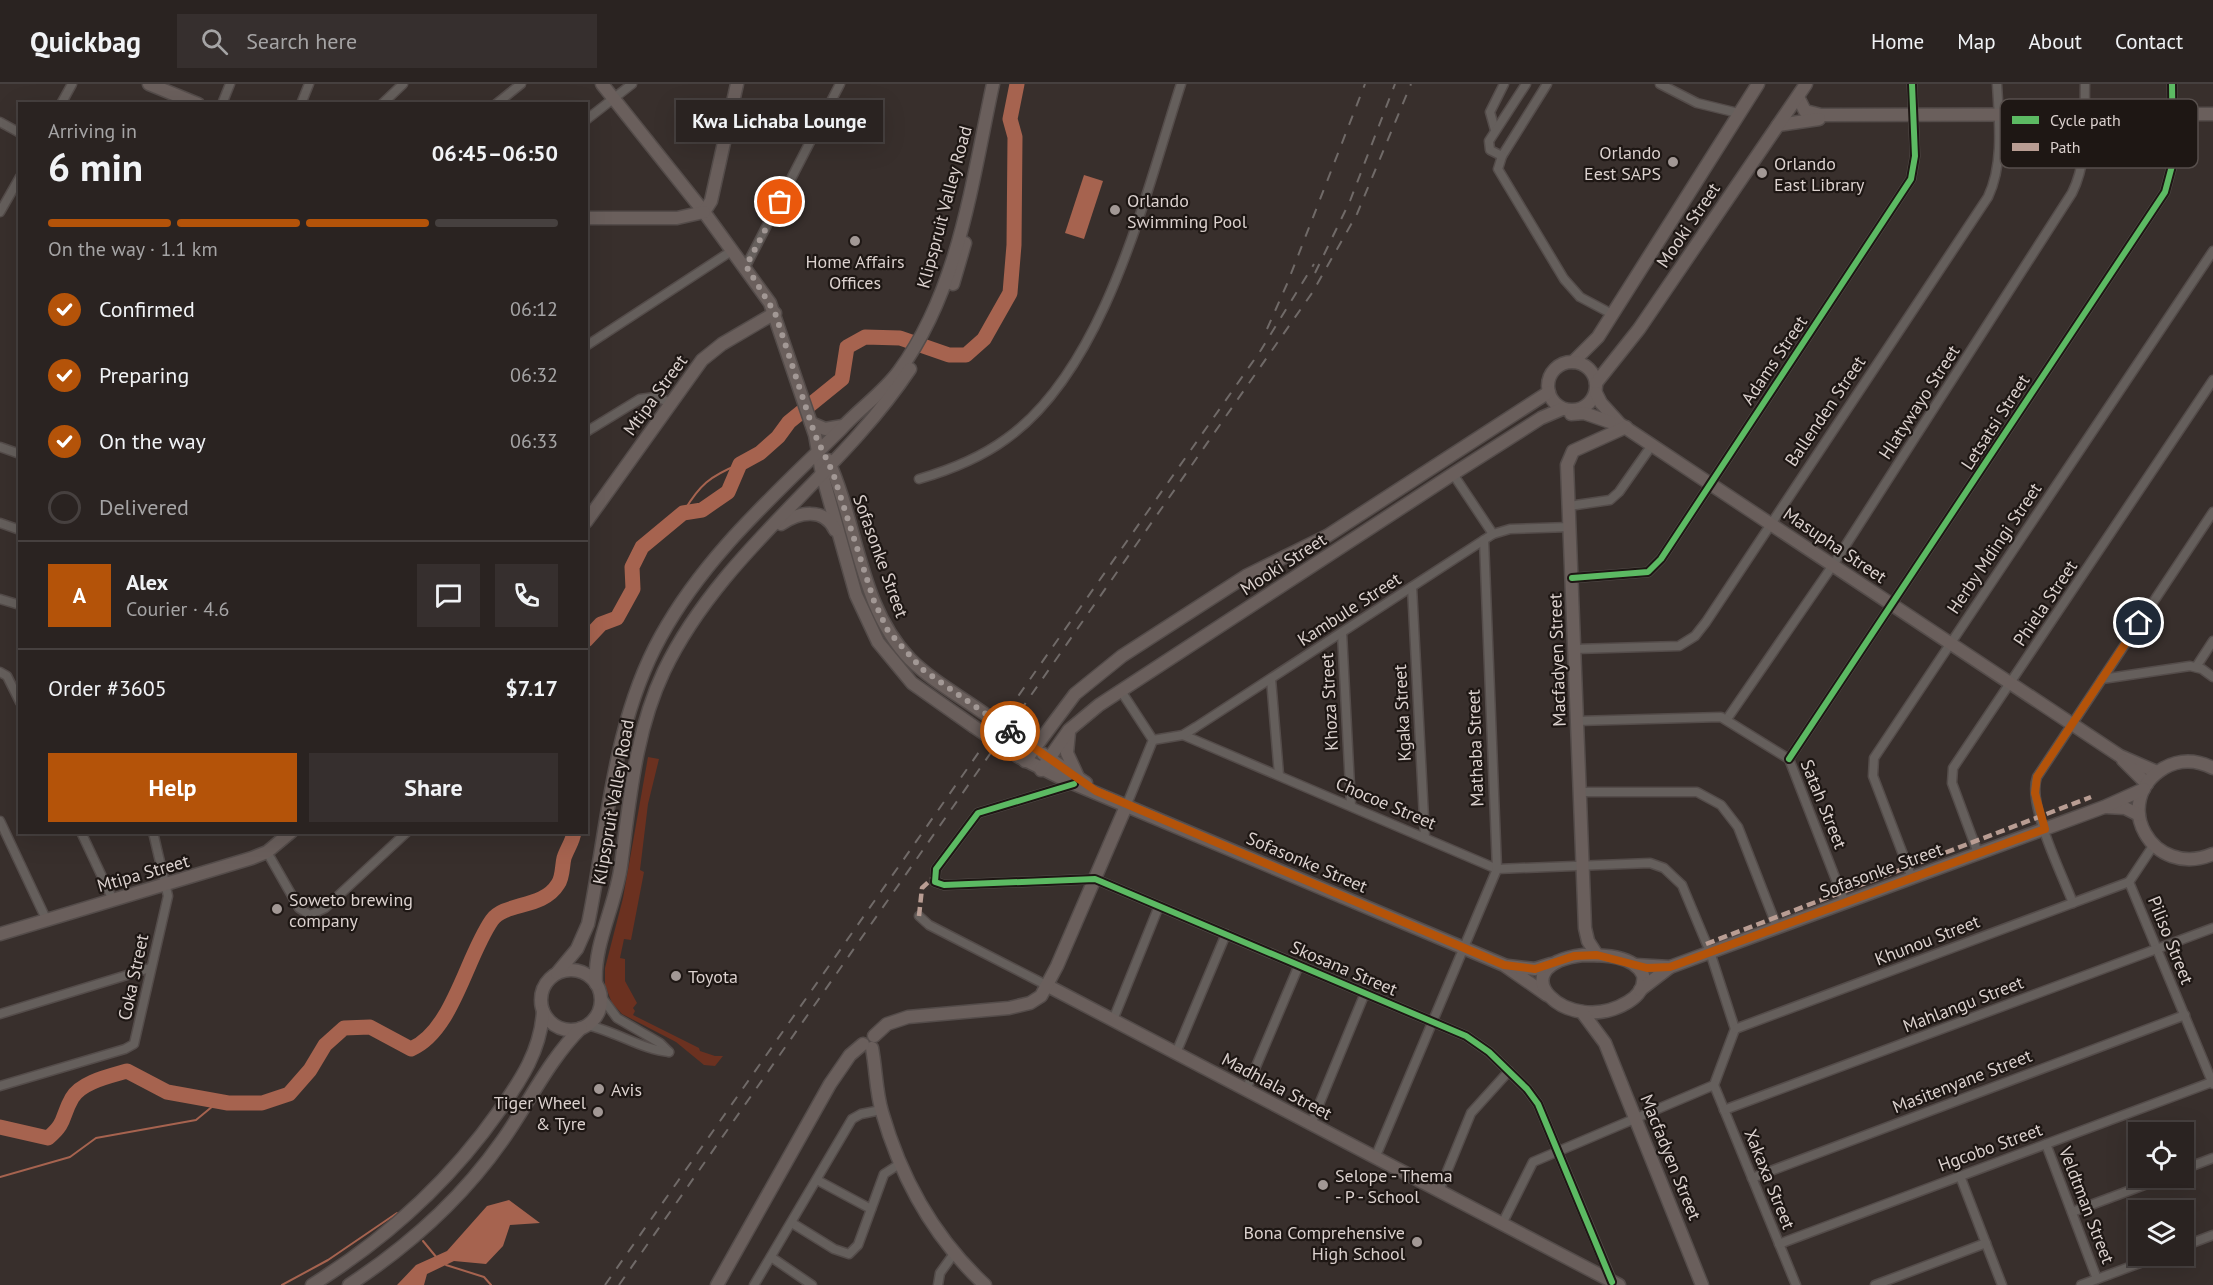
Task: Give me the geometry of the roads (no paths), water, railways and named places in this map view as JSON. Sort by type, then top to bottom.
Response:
[{"type":"main road","points":[[149,84],[193,102]]},
{"type":"main road","name":"Sofasonke Street","points":[[602,84],[746,266],[775,313],[826,470],[841,542],[863,613],[886,654],[912,683],[1041,770],[1077,781],[1504,965],[1566,1008],[1582,1012],[1611,1010],[1631,1000],[1640,990],[1670,967],[2104,807],[2145,787],[2157,772],[2171,764],[2187,761],[2202,763],[2213,768]]},
{"type":"main road","points":[[588,218],[677,218],[704,212],[711,201],[737,84]]},
{"type":"main road","name":"Klipspruit Valley Road","points":[[936,313],[953,257],[993,84]]},
{"type":"main road","name":"Klipspruit Valley Road","points":[[598,990],[598,955],[621,868],[638,748],[650,705],[664,672],[691,624],[717,589],[894,393],[960,261],[1002,84]]},
{"type":"main road","name":"Mooki Street","points":[[1573,362],[1598,337],[1758,84]]},
{"type":"main road","name":"Mooki Street","points":[[1596,388],[1639,329],[1806,84]]},
{"type":"main road","points":[[1798,97],[1805,111],[1832,115],[1999,115]]},
{"type":"main road","points":[[1778,124],[1832,115]]},
{"type":"main road","name":"Mtipa Street","points":[[588,519],[711,352],[775,313]]},
{"type":"main road","name":"Klipspruit Valley Road","points":[[557,973],[577,949],[588,924],[621,740],[645,666],[674,614],[702,574],[740,528],[910,361]]},
{"type":"main road","points":[[1573,362],[1587,367],[1596,388],[1592,400],[1584,407],[1557,411],[1549,388],[1554,370],[1573,362]]},
{"type":"main road","name":"Mooki Street","points":[[1022,759],[1088,681],[1122,656],[1246,576],[1327,536],[1549,388]]},
{"type":"main road","name":"Masupha Street","points":[[1596,388],[1601,403],[1619,424]]},
{"type":"main road","points":[[838,490],[840,471],[846,459],[884,411],[894,393]]},
{"type":"main road","name":"Masupha Street","points":[[1584,407],[1652,444],[2120,756],[2157,772]]},
{"type":"main road","points":[[1557,411],[1584,413],[1619,424]]},
{"type":"main road","name":"Mooki Street","points":[[1041,770],[1069,730],[1121,691],[1453,474],[1557,411]]},
{"type":"main road","name":"Macfadyen Street","points":[[1597,955],[1587,941],[1585,928],[1567,465],[1573,451],[1619,424]]},
{"type":"main road","points":[[801,466],[813,429],[843,426]]},
{"type":"main road","name":"Sofasonke Street","points":[[826,470],[838,490],[874,601],[888,631],[916,664],[967,701],[1036,740],[1048,757],[1077,781]]},
{"type":"main road","points":[[759,542],[782,523],[802,513],[826,518],[833,525],[841,542]]},
{"type":"main road","points":[[1069,730],[1067,753],[1077,781]]},
{"type":"main road","name":"Masupha Street","points":[[2120,756],[2145,787]]},
{"type":"main road","name":"Sofasonke Street","points":[[2139,815],[2145,787]]},
{"type":"main road","points":[[717,1285],[830,1084],[850,1055],[870,1043],[887,1024],[908,1017],[1022,1006],[1041,996],[1048,986],[1127,804]]},
{"type":"main road","points":[[2104,807],[2125,808],[2139,815],[2146,836],[2153,846],[2176,859],[2209,859]]},
{"type":"main road","name":"Mtipa Street","points":[[0,934],[167,885],[267,852],[289,834]]},
{"type":"main road","name":"Macfadyen Street","points":[[1569,957],[1580,947],[1585,928]]},
{"type":"main road","name":"Sofasonke Street","points":[[1504,965],[1529,969],[1569,957],[1597,955],[1616,957],[1636,965],[1670,967]]},
{"type":"main road","points":[[1547,995],[1542,983],[1543,975],[1551,964]]},
{"type":"main road","points":[[1636,965],[1643,975],[1640,990]]},
{"type":"main road","points":[[312,1285],[370,1246],[408,1215],[480,1137],[509,1096],[536,1049],[543,1011],[540,999],[543,987],[557,973],[579,971],[588,975],[598,990],[598,1013],[560,1050],[501,1143],[457,1195],[393,1253],[349,1285]]},
{"type":"main road","name":"Madhlala Street","points":[[1048,986],[1616,1283]]},
{"type":"main road","points":[[1605,1043],[1604,1025],[1611,1010]]},
{"type":"main road","points":[[543,1011],[558,1027],[569,1030],[584,1026]]},
{"type":"main road","name":"Macfadyen Street","points":[[1582,1012],[1605,1043],[1702,1285]]},
{"type":"main road","points":[[870,1043],[881,1110],[901,1163],[931,1222],[954,1255],[985,1285]]},
{"type":"street","points":[[62,102],[72,84]]},
{"type":"street","points":[[223,102],[230,84]]},
{"type":"street","points":[[302,102],[309,84]]},
{"type":"street","points":[[384,102],[403,84]]},
{"type":"street","points":[[498,102],[520,84]]},
{"type":"street","points":[[588,119],[632,84]]},
{"type":"street","points":[[746,266],[838,84]]},
{"type":"street","points":[[919,479],[950,469],[1007,439],[1044,405],[1067,375],[1093,330],[1115,282],[1181,84]]},
{"type":"street","points":[[1495,130],[1490,112],[1504,84]]},
{"type":"street","points":[[1502,156],[1489,146],[1495,130],[1526,84]]},
{"type":"street","points":[[1547,84],[1502,156],[1498,169],[1564,279],[1580,297],[1612,314]]},
{"type":"street","points":[[1660,84],[1697,103],[1738,113]]},
{"type":"street","name":"Adams Street","points":[[1572,578],[1648,572],[1661,559],[1911,179],[1915,156],[1912,84]]},
{"type":"street","name":"Ballenden Street","points":[[1575,649],[1685,644],[1706,622],[1988,197],[1996,176],[1999,115],[1997,84]]},
{"type":"street","name":"Hlatywayo Street","points":[[2084,99],[2085,84]]},
{"type":"street","points":[[1723,111],[1731,124]]},
{"type":"street","points":[[0,122],[18,133]]},
{"type":"street","name":"Hlatywayo Street","points":[[1727,719],[1833,565],[2072,193],[2082,168]]},
{"type":"street","name":"Letsatsi Street","points":[[1789,759],[2164,192],[2171,168]]},
{"type":"street","points":[[0,212],[18,180]]},
{"type":"street","points":[[588,345],[733,250]]},
{"type":"street","name":"Herby Mdingi Street","points":[[1912,878],[1873,776],[1873,762],[1950,643],[2213,251]]},
{"type":"street","name":"Phiela Street","points":[[1978,853],[1952,783],[1951,773],[2213,380]]},
{"type":"street","points":[[588,431],[640,399],[655,397],[672,403]]},
{"type":"street","points":[[1569,506],[1610,500],[1619,492],[1652,444]]},
{"type":"street","points":[[0,447],[18,453]]},
{"type":"street","points":[[1453,474],[1493,534]]},
{"type":"street","points":[[2073,903],[2045,829],[2034,784],[2046,761],[2213,512]]},
{"type":"street","points":[[0,524],[18,529]]},
{"type":"street","name":"Kambule Street","points":[[1153,740],[1183,735],[1493,534],[1510,529],[1570,527]]},
{"type":"street","name":"Mathaba Street","points":[[1376,1158],[1497,868],[1484,540]]},
{"type":"street","name":"Kgaka Street","points":[[1412,587],[1425,838]]},
{"type":"street","points":[[0,599],[18,604]]},
{"type":"street","name":"Khoza Street","points":[[1342,633],[1351,806]]},
{"type":"street","points":[[2196,667],[2213,640]]},
{"type":"street","points":[[2102,679],[2196,667],[2213,677]]},
{"type":"street","points":[[0,672],[7,676],[18,698]]},
{"type":"street","points":[[1271,680],[1279,775]]},
{"type":"street","points":[[1121,691],[1153,740],[1127,804]]},
{"type":"street","name":"Satah Street","points":[[1577,721],[1716,716],[1727,719],[1789,759],[1845,903]]},
{"type":"street","name":"Chocoe Street","points":[[1183,735],[1497,868],[1650,863],[1676,876],[1686,893],[1710,952],[1735,1029]]},
{"type":"street","name":"Skosana Street","points":[[1077,781],[978,813],[965,827],[934,877],[935,882],[944,885],[1095,879],[1476,1041],[1534,1097],[1616,1283]]},
{"type":"street","points":[[1580,792],[1688,790],[1712,799],[1729,814],[1738,827],[1777,927]]},
{"type":"street","points":[[0,820],[47,921]]},
{"type":"street","points":[[82,834],[113,900]]},
{"type":"street","name":"Coka Street","points":[[0,1086],[131,1047],[137,1036],[150,968],[167,905],[167,885],[154,834]]},
{"type":"street","points":[[267,852],[299,908],[310,915],[325,908],[405,834]]},
{"type":"street","name":"Piliso Street","points":[[2153,846],[2129,882],[2213,1083]]},
{"type":"street","name":"Khunou Street","points":[[1735,1029],[2129,882]]},
{"type":"street","points":[[1113,1020],[1159,906]]},
{"type":"street","name":"Madhlala Street","points":[[920,916],[929,925],[1048,986]]},
{"type":"street","name":"Mahlangu Street","points":[[1724,1110],[2213,928]]},
{"type":"street","points":[[1176,1053],[1226,934]]},
{"type":"street","points":[[1246,1090],[1299,965]]},
{"type":"street","points":[[0,1014],[150,968]]},
{"type":"street","points":[[584,1026],[608,1029],[657,1051],[669,1052],[660,1043],[617,1018],[598,990]]},
{"type":"street","points":[[1311,1124],[1365,993]]},
{"type":"street","name":"Masitenyane Street","points":[[1752,1178],[2185,1015]]},
{"type":"street","points":[[1502,1224],[1528,1167],[1539,1158],[1714,1085],[1735,1029]]},
{"type":"street","points":[[1438,1191],[1471,1113],[1509,1071]]},
{"type":"street","name":"Hgcobo Street","points":[[1779,1244],[2213,1083]]},
{"type":"street","name":"Xakaxa Street","points":[[1714,1085],[1796,1285]]},
{"type":"street","points":[[754,1285],[854,1117],[881,1110]]},
{"type":"street","name":"Veldtman Street","points":[[2046,1144],[2097,1279]]},
{"type":"street","points":[[2194,1165],[2213,1158]]},
{"type":"street","points":[[792,1223],[834,1249],[849,1254],[858,1245],[884,1174],[901,1163]]},
{"type":"street","points":[[1960,1176],[2002,1285]]},
{"type":"street","points":[[817,1180],[871,1209]]},
{"type":"street","points":[[2072,1212],[2136,1188]]},
{"type":"street","points":[[2194,1242],[2213,1235]]},
{"type":"street","points":[[1875,1285],[1986,1243]]},
{"type":"street","points":[[938,1285],[940,1273],[954,1255]]},
{"type":"street","points":[[771,1257],[812,1285]]},
{"type":"street","points":[[2081,1285],[2132,1266]]},
{"type":"waterway","points":[[588,638],[601,624],[617,618],[633,589],[632,567],[642,547],[683,513],[702,510],[728,492],[740,464],[760,453],[778,437],[789,422],[842,379],[847,347],[865,337],[900,338],[949,355],[966,355],[984,339],[1010,293],[1014,245],[1015,137],[1010,119],[1017,84]]},
{"type":"waterway","points":[[683,513],[694,495],[706,482],[740,464]]},
{"type":"waterway","points":[[0,1127],[48,1138],[61,1123],[76,1092],[96,1080],[127,1071],[167,1092],[228,1103],[262,1103],[289,1094],[310,1070],[325,1045],[344,1028],[370,1027],[411,1049],[425,1040],[438,1026],[458,992],[492,920],[506,910],[543,898],[558,884],[562,875],[564,858],[573,834]]},
{"type":"waterway","points":[[0,1177],[70,1157],[96,1138],[196,1120],[219,1101]]},
{"type":"waterway","points":[[282,1285],[328,1260],[397,1213]]},
{"type":"waterway","points":[[423,1241],[437,1258]]},
{"type":"waterway","points":[[446,1265],[484,1277],[491,1285]]},
{"type":"railway","points":[[1267,329],[1287,284],[1365,84]]},
{"type":"railway","points":[[1315,273],[1350,201],[1395,84]]},
{"type":"railway","points":[[619,1285],[1312,293],[1357,214],[1411,84]]},
{"type":"railway","points":[[605,1285],[1261,350],[1314,264]]},
{"type":"place","name":"Orlando Eest SAPS","points":[[1673,162]]},
{"type":"place","name":"Orlando East Library","points":[[1762,173]]},
{"type":"place","name":"Kwa Lichaba Lounge","points":[[780,202]]},
{"type":"place","name":"Orlando Swimming Pool","points":[[1115,210]]},
{"type":"place","name":"Home Affairs Offices","points":[[855,241]]},
{"type":"place","name":"Soweto brewing company","points":[[277,909]]},
{"type":"place","name":"Toyota","points":[[676,976]]},
{"type":"place","name":"Avis","points":[[599,1089]]},
{"type":"place","name":"Tiger Wheel & Tyre","points":[[598,1112]]},
{"type":"place","name":"Selope - Thema - P - School","points":[[1323,1185]]},
{"type":"place","name":"Bona Comprehensive High School","points":[[1417,1242]]}]
